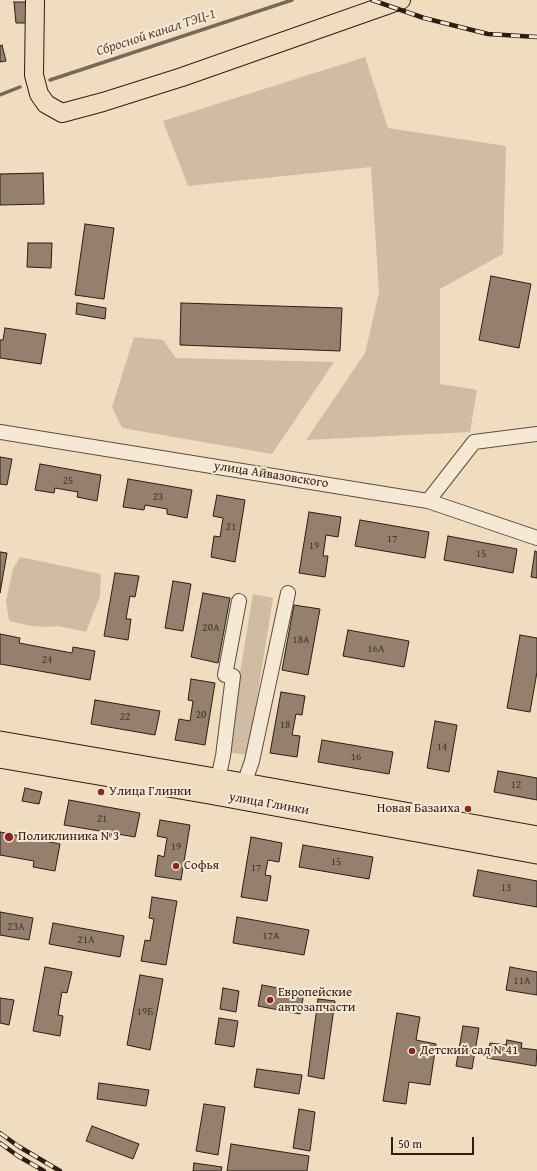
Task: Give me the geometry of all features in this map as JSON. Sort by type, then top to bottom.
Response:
[{"type":"highway","name":"улица Глинки","points":[[0,742],[28,754],[209,794],[499,838],[537,837]]},
{"type":"highway","name":"улица Глинки","points":[[0,757],[28,754],[218,779],[499,838],[537,853]]},
{"type":"main road","points":[[35,0],[34,75],[38,94],[46,104],[62,113],[103,102],[182,77],[401,0]]},
{"type":"street","name":"улица Айвазовского","points":[[0,432],[428,501],[537,538]]},
{"type":"street","points":[[428,501],[474,442],[537,434]]},
{"type":"street","points":[[244,784],[252,761],[271,678],[288,592]]},
{"type":"street","points":[[218,779],[223,756],[233,676],[225,675],[239,601]]},
{"type":"shaded area","points":[[365,57],[388,128],[506,146],[503,254],[440,289],[440,384],[477,390],[470,432],[306,440],[365,353],[379,293],[371,167],[188,186],[163,121]]},
{"type":"shaded area","points":[[134,337],[163,340],[176,358],[334,362],[272,454],[122,428],[112,407]]},
{"type":"shaded area","points":[[20,557],[101,574],[100,596],[86,632],[58,626],[31,626],[9,621],[6,601],[13,569]]},
{"type":"shaded area","points":[[253,594],[273,598],[248,755],[227,752]]},
{"type":"building","points":[[14,2],[26,2],[27,23],[16,23]]},
{"type":"building","points":[[2,45],[6,61],[0,62],[0,46]]},
{"type":"building","points":[[43,173],[44,204],[0,205],[0,174]]},
{"type":"building","points":[[85,224],[114,228],[104,299],[75,295]]},
{"type":"building","points":[[28,243],[52,243],[51,268],[27,267]]},
{"type":"building","points":[[491,276],[531,284],[519,348],[479,340]]},
{"type":"building","points":[[77,303],[106,308],[105,319],[76,314]]},
{"type":"building","points":[[181,303],[342,308],[340,351],[180,345]]},
{"type":"building","points":[[5,328],[46,334],[41,364],[0,358],[0,340],[3,340]]},
{"type":"building","points":[[0,457],[12,459],[7,485],[0,484]]},
{"type":"building","points":[[40,464],[101,475],[97,501],[77,497],[78,492],[55,488],[54,493],[35,490]]},
{"type":"building","points":[[128,479],[192,490],[187,518],[167,514],[167,509],[145,505],[144,510],[123,507]]},
{"type":"building","points":[[217,495],[245,500],[235,562],[211,557],[214,536],[220,537],[223,518],[213,516]]},
{"type":"building","points":[[309,512],[341,517],[338,537],[326,535],[323,556],[328,556],[325,577],[299,573]]},
{"type":"building","points":[[360,520],[429,532],[425,558],[355,546]]},
{"type":"building","points":[[448,536],[517,549],[513,573],[444,560]]},
{"type":"building","points":[[535,551],[537,552],[537,578],[531,577]]},
{"type":"building","points":[[0,552],[7,553],[0,593]]},
{"type":"building","points":[[115,573],[139,576],[135,597],[130,596],[126,619],[131,619],[128,640],[104,636]]},
{"type":"building","points":[[173,581],[191,584],[183,631],[165,628]]},
{"type":"building","points":[[203,593],[230,598],[218,663],[191,657]]},
{"type":"building","points":[[294,605],[320,609],[308,675],[282,670]]},
{"type":"building","points":[[348,630],[409,641],[404,667],[343,656]]},
{"type":"building","points":[[0,634],[20,638],[19,643],[72,653],[73,647],[95,651],[90,680],[0,664]]},
{"type":"building","points":[[520,635],[537,638],[537,672],[530,712],[507,708]]},
{"type":"building","points":[[191,679],[215,683],[205,745],[175,740],[179,719],[190,721],[193,701],[188,700]]},
{"type":"building","points":[[281,692],[305,696],[302,715],[296,714],[292,735],[300,736],[297,757],[270,753]]},
{"type":"building","points":[[95,700],[160,711],[155,735],[91,724]]},
{"type":"building","points":[[435,721],[457,725],[449,772],[427,768]]},
{"type":"building","points":[[322,740],[393,752],[389,774],[318,762]]},
{"type":"building","points":[[498,771],[537,778],[537,800],[494,792]]},
{"type":"building","points":[[25,788],[42,792],[39,804],[22,801]]},
{"type":"building","points":[[69,800],[140,813],[135,837],[64,825]]},
{"type":"building","points":[[160,820],[190,825],[181,880],[155,876],[158,855],[164,857],[167,838],[157,836]]},
{"type":"building","points":[[0,832],[60,844],[55,871],[33,867],[34,861],[0,855]]},
{"type":"building","points":[[251,837],[282,843],[279,862],[268,860],[265,875],[271,876],[267,901],[241,897]]},
{"type":"building","points":[[303,845],[373,857],[369,879],[299,867]]},
{"type":"building","points":[[478,870],[537,881],[537,907],[473,896]]},
{"type":"building","points":[[152,897],[177,901],[166,965],[141,961],[145,940],[150,941],[154,919],[149,918]]},
{"type":"building","points":[[0,912],[33,918],[29,940],[0,935]]},
{"type":"building","points":[[237,917],[309,930],[304,955],[233,943]]},
{"type":"building","points":[[53,923],[124,936],[120,957],[49,944]]},
{"type":"building","points":[[45,967],[72,972],[67,993],[62,992],[58,1015],[63,1016],[60,1036],[33,1031]]},
{"type":"building","points":[[510,967],[537,972],[537,995],[506,990]]},
{"type":"building","points":[[140,975],[163,979],[150,1050],[127,1045]]},
{"type":"building","points":[[262,985],[304,993],[300,1014],[258,1006]]},
{"type":"building","points":[[223,988],[239,991],[236,1012],[220,1009]]},
{"type":"building","points":[[0,998],[14,1000],[9,1025],[0,1023]]},
{"type":"building","points":[[318,999],[335,1001],[324,1079],[308,1076]]},
{"type":"building","points":[[397,1013],[420,1017],[416,1040],[436,1044],[430,1085],[409,1082],[406,1104],[383,1101]]},
{"type":"building","points":[[219,1018],[238,1021],[234,1047],[215,1044]]},
{"type":"building","points":[[463,1026],[479,1028],[472,1069],[456,1066]]},
{"type":"building","points":[[507,1040],[522,1043],[521,1048],[537,1050],[536,1066],[487,1058],[490,1043],[506,1045]]},
{"type":"building","points":[[257,1069],[302,1075],[299,1094],[254,1087]]},
{"type":"building","points":[[99,1083],[149,1090],[146,1106],[97,1099]]},
{"type":"building","points":[[204,1104],[225,1107],[218,1155],[196,1151]]},
{"type":"building","points":[[299,1109],[315,1112],[310,1151],[293,1148]]},
{"type":"building","points":[[92,1126],[139,1144],[133,1159],[86,1141]]},
{"type":"building","points":[[231,1144],[309,1156],[307,1171],[227,1171]]},
{"type":"building","points":[[194,1163],[222,1167],[221,1171],[193,1171]]},
{"type":"waterway","name":"Сбросной канал ТЭЦ-1","points":[[50,80],[292,0]]},
{"type":"waterway","name":"Сбросной канал ТЭЦ-1","points":[[0,95],[20,87]]},
{"type":"railway","points":[[372,0],[424,18],[488,34],[537,37]]},
{"type":"railway","points":[[0,1133],[18,1146],[60,1171]]},
{"type":"railway","points":[[0,1143],[18,1156],[44,1171]]},
{"type":"place","name":"Улица Глинки","points":[[101,792]]},
{"type":"place","name":"Новая Базаиха","points":[[468,809]]},
{"type":"place","name":"Поликлиника №3","points":[[9,837]]},
{"type":"place","name":"Софья","points":[[176,866]]},
{"type":"place","name":"Европейские автозапчасти","points":[[270,1000]]},
{"type":"place","name":"Детский сад №41","points":[[412,1051]]}]
